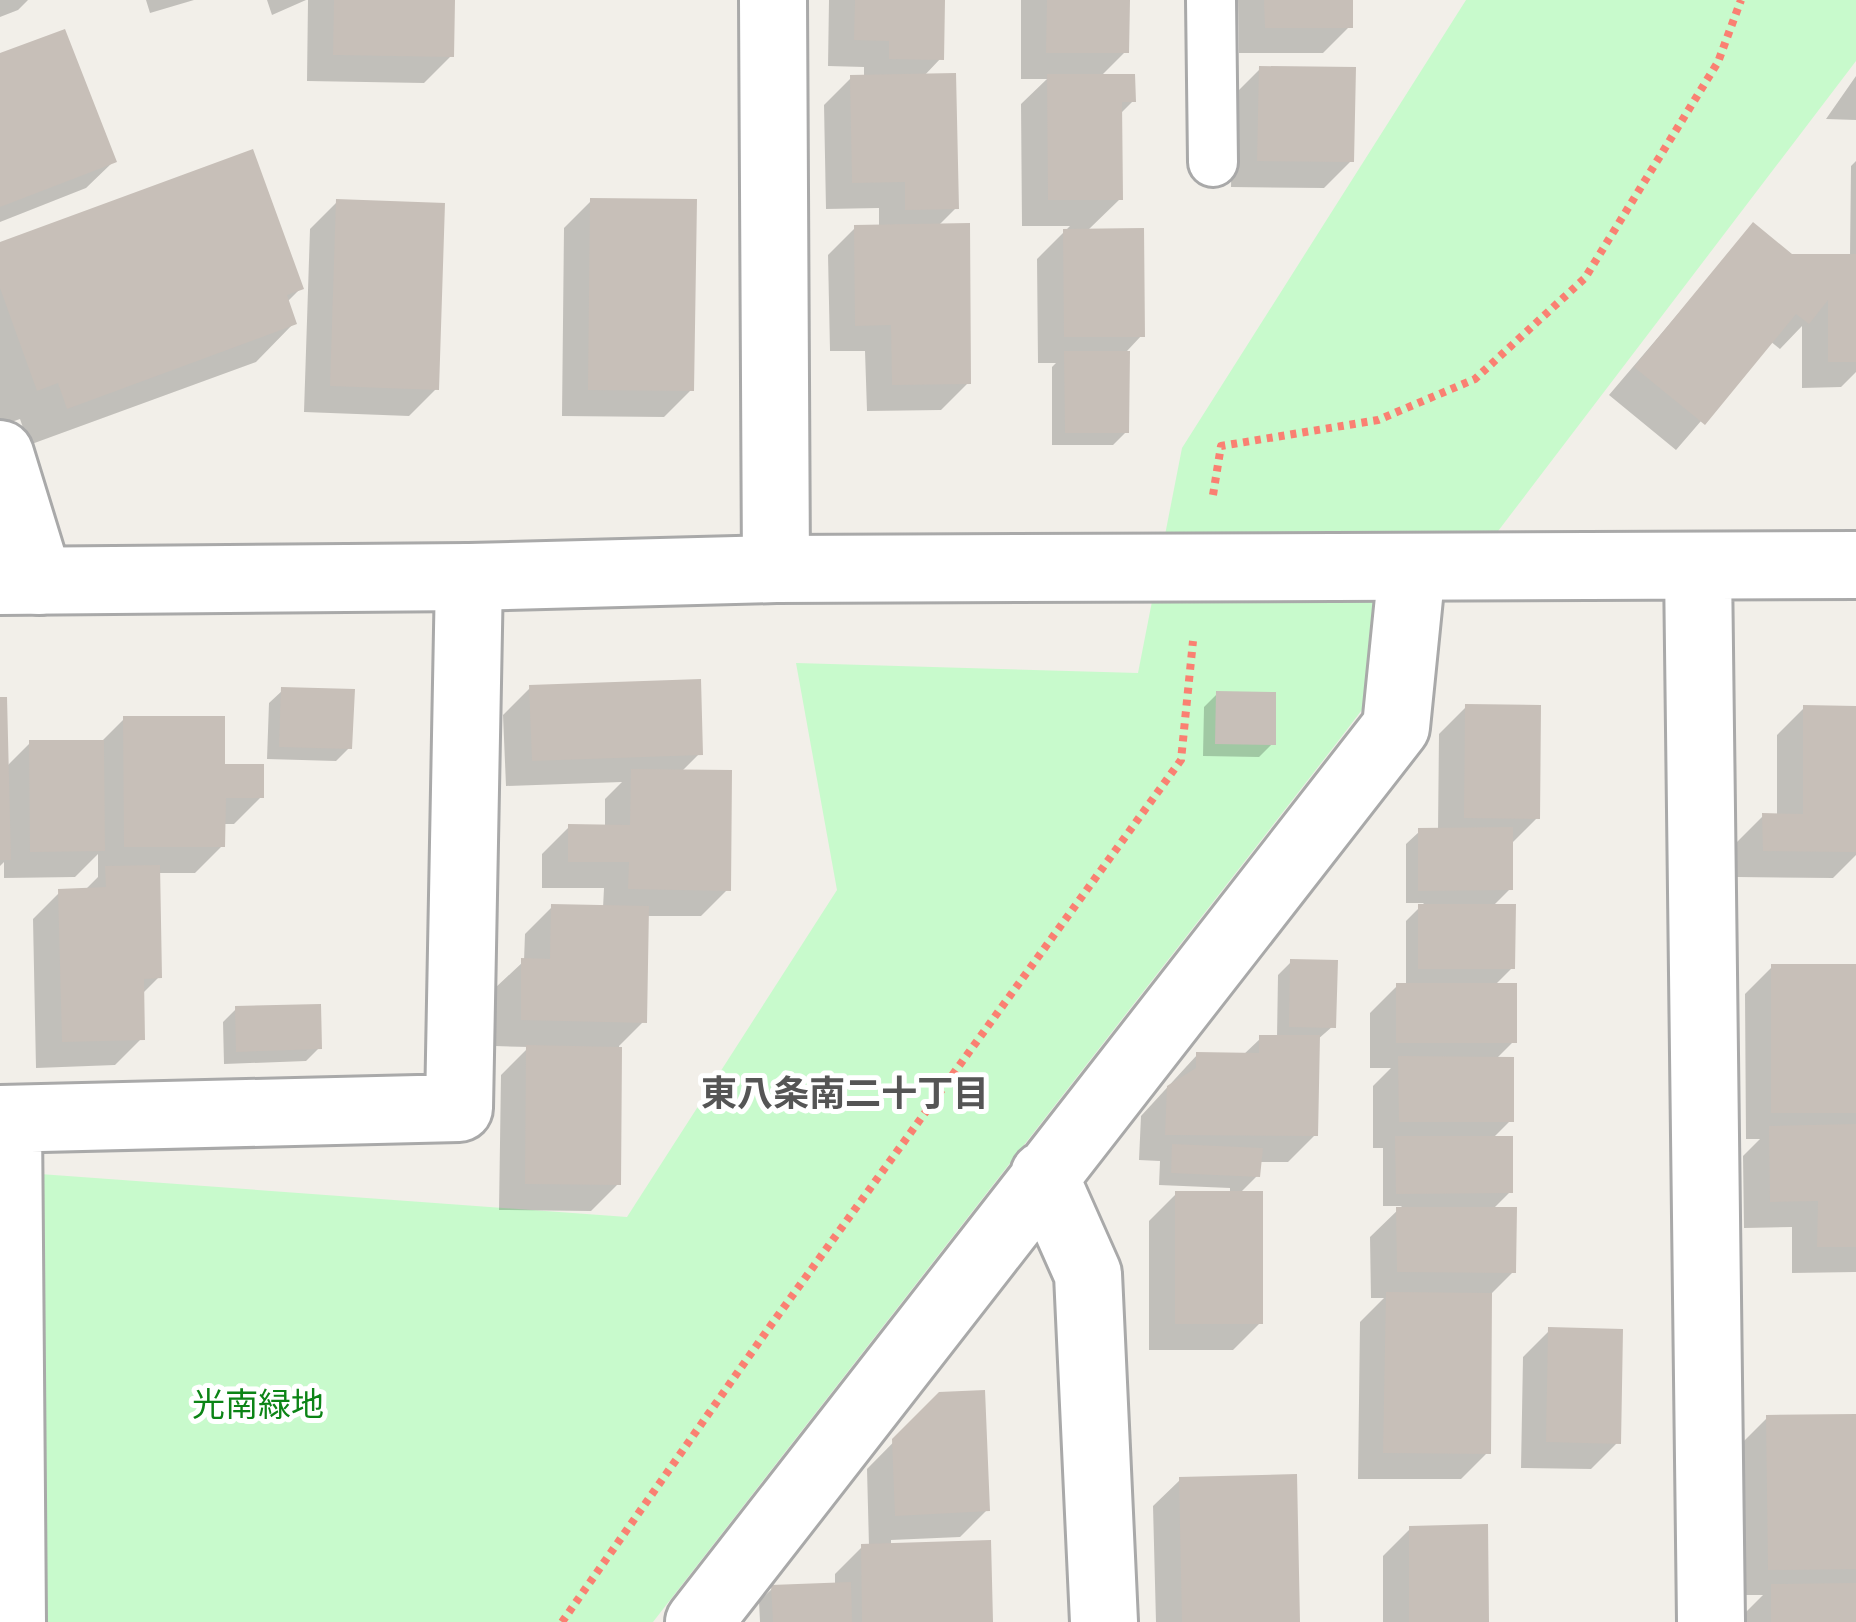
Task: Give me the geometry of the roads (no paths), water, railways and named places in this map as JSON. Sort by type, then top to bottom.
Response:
[{"type":"street","points":[[772,0],[776,569]]},
{"type":"street","points":[[0,454],[20,581],[776,569],[1856,566]]},
{"type":"street","points":[[1698,567],[1711,1622]]},
{"type":"street","points":[[699,1622],[1396,727],[1412,568]]},
{"type":"street","points":[[12,1622],[4,1119],[459,1108],[469,577]]},
{"type":"street","points":[[1044,1175],[1088,1274],[1104,1622]]},
{"type":"lane","points":[[1210,0],[1213,162]]},
{"type":"district","name":"東八条南二十丁目","points":[[845,1094]]},
{"type":"park label","name":"光南緑地","points":[[258,1405]]}]
